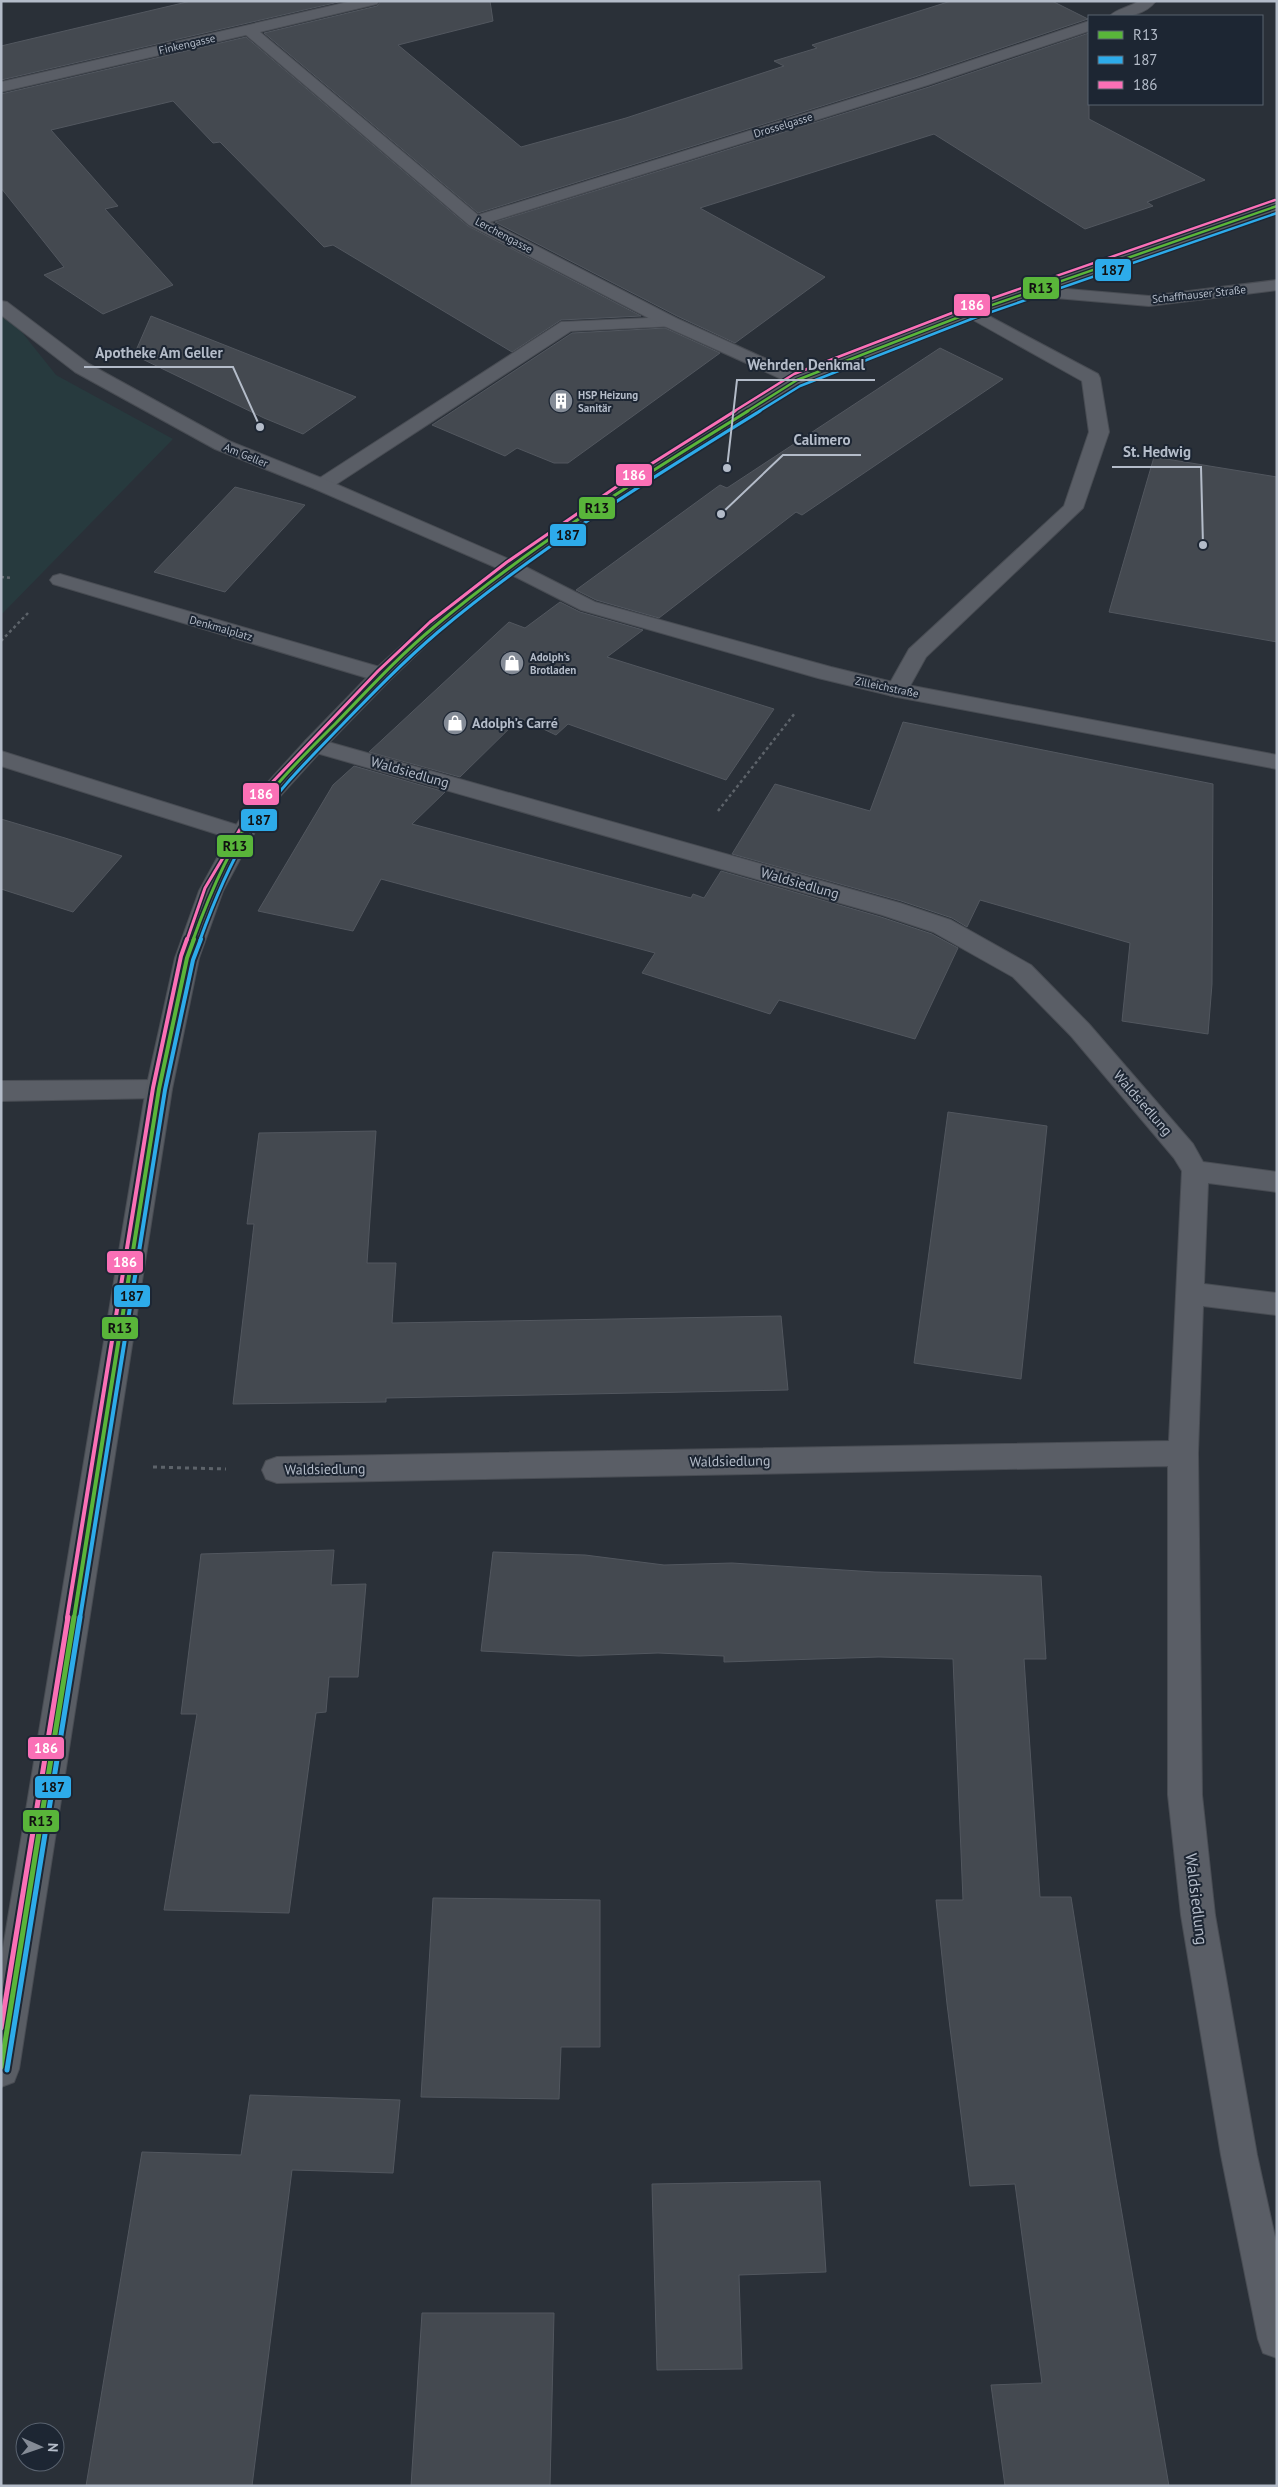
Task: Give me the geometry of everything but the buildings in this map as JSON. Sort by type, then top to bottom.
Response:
[{"type":"street","name":"Finkengasse","points":[[1,87],[372,1]]},
{"type":"street","points":[[1120,15],[1136,10],[1149,1]]},
{"type":"street","name":"Drosselgasse","points":[[475,221],[922,82],[1088,26]]},
{"type":"street","name":"Lerchengasse","points":[[249,30],[475,221],[670,322],[797,380]]},
{"type":"street","name":"Schaffhauser Straße","points":[[1,2069],[159,1090],[187,958],[211,891],[242,834],[266,798],[382,675],[434,628],[511,567],[636,480],[797,380],[972,312],[1277,206]]},
{"type":"street","name":"Schaffhauser Straße","points":[[1032,291],[1149,300],[1277,286]]},
{"type":"street","name":"Am Geller","points":[[1,306],[91,372],[222,445],[322,485],[511,567]]},
{"type":"street","points":[[897,690],[917,654],[1073,508],[1099,432],[1091,378],[972,312]]},
{"type":"street","points":[[322,485],[567,326],[670,322]]},
{"type":"street","name":"Zilleichstraße","points":[[511,567],[588,606],[826,673],[897,690],[1277,762]]},
{"type":"street","name":"Denkmalplatz","points":[[60,580],[382,675]]},
{"type":"street","name":"Waldsiedlung","points":[[314,745],[891,908],[942,926],[1002,958],[1022,971],[1080,1030],[1184,1150],[1194,1171],[1182,1453],[1186,1804],[1198,1915],[1222,2059],[1239,2155],[1277,2339]]},
{"type":"street","points":[[1,758],[242,834]]},
{"type":"street","points":[[1,1091],[159,1090]]},
{"type":"street","points":[[1194,1171],[1277,1182]]},
{"type":"street","points":[[1190,1292],[1277,1304]]},
{"type":"street","name":"Waldsiedlung","points":[[277,1470],[1182,1453]]},
{"type":"path","points":[[687,851],[826,673]]},
{"type":"path","points":[[97,1466],[277,1470]]},
{"type":"green space","points":[[1,306],[56,375],[173,439],[1,615]]},
{"type":"transit line","name":"186","points":[[1,2028],[153,1088],[181,956],[205,888],[237,831],[261,794],[309,741],[378,671],[430,622],[507,562],[632,476],[794,374],[970,306],[1275,200]]},
{"type":"transit line","name":"R13","points":[[1,2067],[159,1089],[187,958],[211,891],[242,834],[266,798],[382,675],[434,627],[511,567],[636,481],[797,380],[972,312],[1277,206]]},
{"type":"transit line","name":"187","points":[[7,2070],[165,1090],[193,960],[217,894],[247,837],[271,802],[319,749],[386,679],[438,632],[515,572],[639,486],[800,386],[974,318],[1277,213]]},
{"type":"place","name":"HSP Heizung Sanitär","points":[[561,401]]},
{"type":"place","name":"Apotheke Am Geller","points":[[260,427]]},
{"type":"place","name":"Wehrden Denkmal","points":[[727,468]]},
{"type":"place","name":"Calimero","points":[[721,514]]},
{"type":"place","name":"St. Hedwig","points":[[1203,545]]},
{"type":"place","name":"Adolph’s Brotladen","points":[[512,663]]},
{"type":"place","name":"Adolph’s Carré","points":[[455,723]]}]
